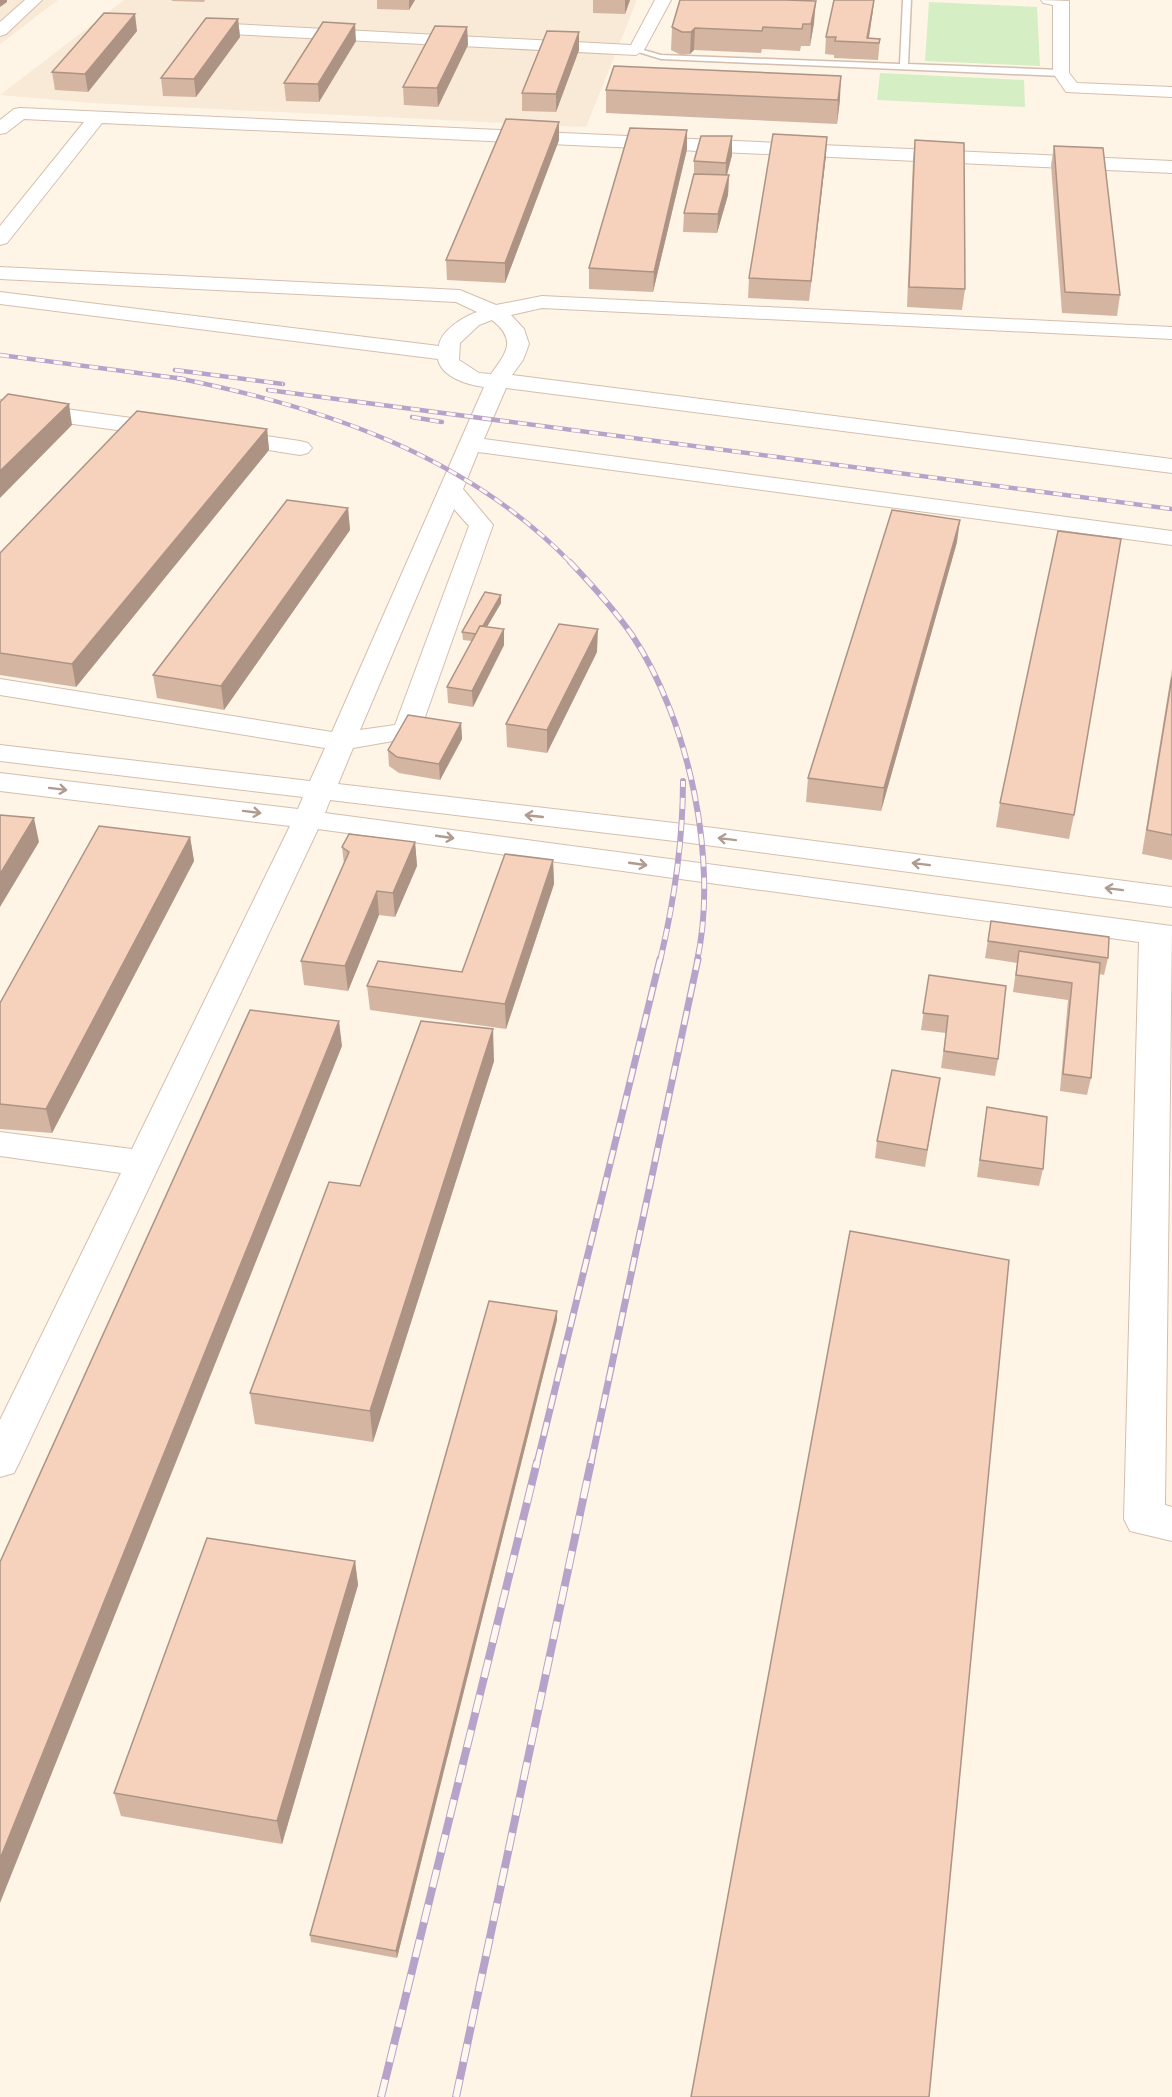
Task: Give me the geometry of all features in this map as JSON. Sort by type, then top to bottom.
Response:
[{"type":"street","points":[[0,31],[34,0]]},
{"type":"street","points":[[211,28],[636,50],[663,0]]},
{"type":"street","points":[[1049,0],[1061,1],[1061,73],[1072,88],[1172,92]]},
{"type":"street","points":[[0,129],[10,109],[97,118],[1172,167]]},
{"type":"street","points":[[0,240],[97,118]]},
{"type":"street","points":[[0,273],[460,297],[494,312],[511,324],[519,340],[518,353],[498,380],[314,805],[0,1461]]},
{"type":"street","points":[[0,298],[449,354]]},
{"type":"street","points":[[1172,333],[542,302],[494,312],[472,321],[450,341],[448,362],[465,377],[482,382],[498,380],[1172,466]]},
{"type":"street","points":[[0,407],[184,432]]},
{"type":"street","points":[[207,435],[300,448]]},
{"type":"street","points":[[471,444],[1172,538]]},
{"type":"street","points":[[0,687],[341,742],[406,731],[481,525],[450,489]]},
{"type":"street","points":[[0,753],[314,805],[1163,934],[1144,1519],[1172,1524]]},
{"type":"street","points":[[0,782],[683,833],[1172,897]]},
{"type":"street","points":[[0,1144],[143,1163]]},
{"type":"lane","points":[[904,67],[907,0]]},
{"type":"lane","points":[[636,50],[661,57],[1061,73]]},
{"type":"shaded area","points":[[0,0],[58,0],[0,44]]},
{"type":"shaded area","points":[[124,0],[637,0],[586,127],[92,103],[0,95]]},
{"type":"green space","points":[[929,2],[1037,7],[1040,66],[925,61]]},
{"type":"green space","points":[[880,73],[1024,80],[1025,107],[877,100]]},
{"type":"building","points":[[680,0],[816,1],[811,24],[803,24],[802,29],[763,27],[762,31],[695,28],[691,32],[682,32],[672,27]]},
{"type":"building","points":[[834,0],[874,0],[867,38],[880,39],[879,43],[835,41],[836,37],[826,37]]},
{"type":"building","points":[[104,13],[135,14],[85,74],[52,72]]},
{"type":"building","points":[[206,18],[238,19],[194,79],[161,78]]},
{"type":"building","points":[[323,22],[355,24],[318,84],[284,83]]},
{"type":"building","points":[[435,26],[467,27],[437,88],[403,87]]},
{"type":"building","points":[[547,31],[579,32],[556,94],[522,93]]},
{"type":"building","points":[[614,66],[841,76],[838,100],[606,90]]},
{"type":"building","points":[[506,119],[559,122],[505,263],[446,260]]},
{"type":"building","points":[[630,128],[687,130],[654,272],[589,268]]},
{"type":"building","points":[[773,134],[827,137],[811,281],[749,278]]},
{"type":"building","points":[[701,136],[732,136],[726,163],[694,161]]},
{"type":"building","points":[[915,140],[964,143],[965,289],[909,287]]},
{"type":"building","points":[[1054,146],[1103,148],[1120,295],[1065,292]]},
{"type":"building","points":[[694,174],[729,175],[718,214],[684,213]]},
{"type":"building","points":[[8,394],[69,404],[0,471],[0,402]]},
{"type":"building","points":[[137,411],[267,429],[72,664],[0,653],[0,553]]},
{"type":"building","points":[[287,500],[348,508],[221,686],[153,675]]},
{"type":"building","points":[[892,510],[960,520],[884,788],[808,778]]},
{"type":"building","points":[[1058,531],[1121,539],[1074,815],[1000,803]]},
{"type":"building","points":[[485,592],[501,595],[476,634],[462,632]]},
{"type":"building","points":[[559,624],[598,629],[547,730],[506,724]]},
{"type":"building","points":[[480,626],[504,629],[472,691],[447,687]]},
{"type":"building","points":[[1172,677],[1172,835],[1147,830]]},
{"type":"building","points":[[408,715],[461,723],[439,764],[397,757],[388,750]]},
{"type":"building","points":[[0,815],[34,818],[0,874]]},
{"type":"building","points":[[99,826],[190,837],[46,1109],[0,1104],[0,1003]]},
{"type":"building","points":[[349,834],[415,842],[393,893],[377,891],[345,966],[301,961],[349,852],[342,847]]},
{"type":"building","points":[[505,854],[553,860],[505,1004],[367,986],[378,961],[462,972]]},
{"type":"building","points":[[991,921],[1109,937],[1108,958],[988,941]]},
{"type":"building","points":[[1019,951],[1100,963],[1091,1078],[1063,1074],[1072,983],[1016,975]]},
{"type":"building","points":[[929,975],[1006,986],[998,1059],[944,1051],[948,1016],[923,1013]]},
{"type":"building","points":[[250,1010],[339,1021],[0,1859],[0,1562]]},
{"type":"building","points":[[421,1021],[493,1029],[370,1411],[250,1393],[329,1182],[360,1186]]},
{"type":"building","points":[[892,1070],[940,1078],[927,1150],[877,1141]]},
{"type":"building","points":[[987,1107],[1047,1117],[1043,1169],[980,1160]]},
{"type":"building","points":[[850,1231],[1009,1260],[929,2097],[691,2097]]},
{"type":"building","points":[[489,1301],[557,1311],[396,1951],[310,1935]]},
{"type":"building","points":[[207,1538],[355,1561],[277,1821],[114,1793]]},
{"type":"railway","points":[[0,355],[178,378]]},
{"type":"railway","points":[[175,370],[283,384]]},
{"type":"railway","points":[[178,378],[184,379]]},
{"type":"railway","points":[[178,378],[285,404],[338,421],[439,464],[486,493],[531,526],[571,563]]},
{"type":"railway","points":[[268,390],[1172,509]]},
{"type":"railway","points":[[412,417],[442,422]]},
{"type":"railway","points":[[571,563],[632,635],[652,669],[683,749],[694,792],[701,836],[704,880],[703,922],[697,961]]},
{"type":"railway","points":[[660,961],[677,872],[683,781]]},
{"type":"railway","points":[[537,1463],[660,959]]},
{"type":"railway","points":[[591,1463],[698,959]]},
{"type":"railway","points":[[381,2097],[537,1462]]},
{"type":"railway","points":[[456,2097],[591,1462]]}]
